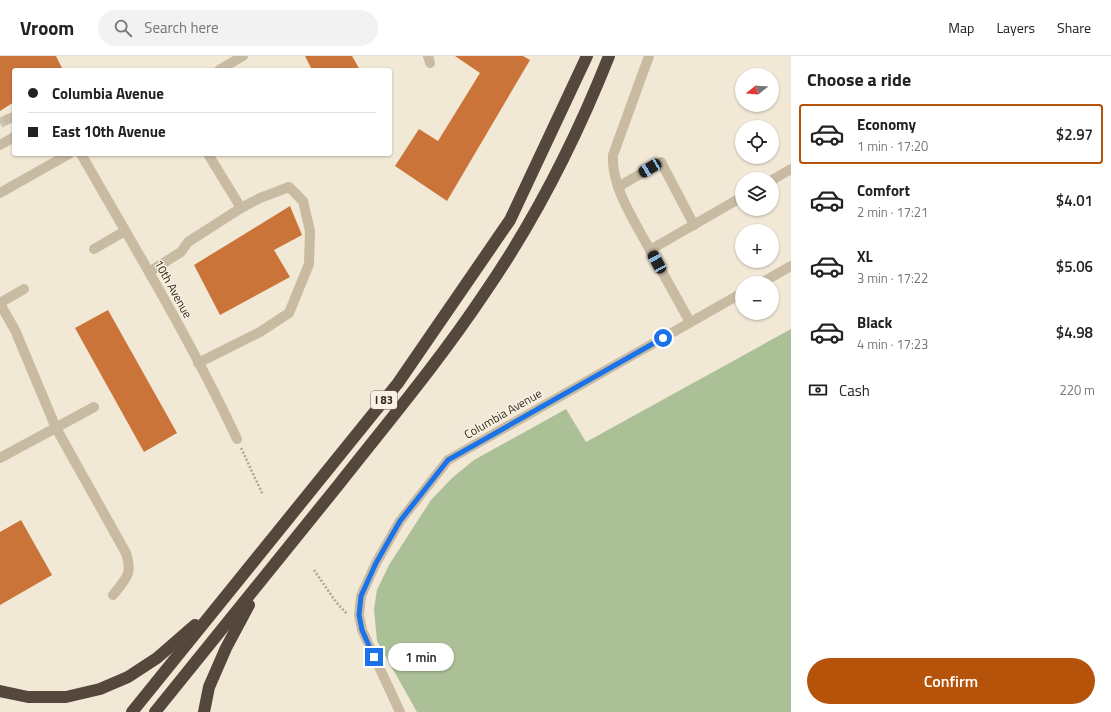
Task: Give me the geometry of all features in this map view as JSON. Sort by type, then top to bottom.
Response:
[{"type":"highway","name":"I 83","points":[[132,712],[398,383],[510,220],[587,56]]},
{"type":"highway","name":"I 83","points":[[155,712],[428,372],[485,293],[517,242],[560,165],[581,124],[610,56]]},
{"type":"highway","points":[[204,712],[210,687],[226,648],[261,581]]},
{"type":"highway","points":[[0,691],[28,697],[66,697],[100,689],[128,677],[157,658],[220,603]]},
{"type":"street","points":[[221,68],[232,59],[243,56]]},
{"type":"street","points":[[649,56],[613,155],[613,165],[618,187],[628,210],[690,322]]},
{"type":"street","points":[[0,145],[12,138]]},
{"type":"street","points":[[0,193],[65,156]]},
{"type":"street","name":"10th Avenue","points":[[83,156],[149,272],[225,413],[237,439]]},
{"type":"street","points":[[209,156],[241,208]]},
{"type":"street","points":[[618,187],[661,162],[694,225]]},
{"type":"street","points":[[779,176],[791,169]]},
{"type":"street","points":[[149,272],[181,252],[188,242],[241,208],[260,198],[289,187],[303,201],[310,231],[309,264],[289,313],[260,332],[198,363]]},
{"type":"street","points":[[650,250],[735,201]]},
{"type":"street","points":[[94,249],[125,231]]},
{"type":"street","points":[[773,276],[791,266]]},
{"type":"street","points":[[24,289],[0,304],[15,330],[56,428],[126,553],[129,564],[128,575],[113,595]]},
{"type":"street","name":"Columbia Avenue","points":[[398,711],[362,630],[359,615],[361,596],[376,563],[400,521],[448,460],[735,297]]},
{"type":"street","points":[[0,458],[94,407]]},
{"type":"path","points":[[237,439],[263,495]]},
{"type":"path","points":[[314,570],[336,602],[362,630]]},
{"type":"green space","points":[[791,329],[791,712],[417,712],[377,641],[374,609],[377,590],[389,565],[431,500],[452,478],[474,460],[566,409],[586,442]]},
{"type":"building","points":[[0,56],[56,56],[62,68],[12,68],[12,103],[0,111]]},
{"type":"building","points":[[305,56],[352,56],[359,68],[311,68]]},
{"type":"building","points":[[455,56],[523,56],[530,60],[447,201],[395,166],[419,129],[438,141],[480,73]]},
{"type":"building","points":[[290,206],[302,235],[274,250],[290,277],[220,315],[194,265]]},
{"type":"building","points":[[108,310],[177,433],[144,452],[75,328]]},
{"type":"building","points":[[21,520],[52,575],[0,605],[0,532]]},
{"type":"tunnel","points":[[0,123],[8,119]]},
{"type":"route","points":[[374,657],[362,630],[359,615],[361,596],[376,563],[400,521],[448,460],[663,338]]}]
